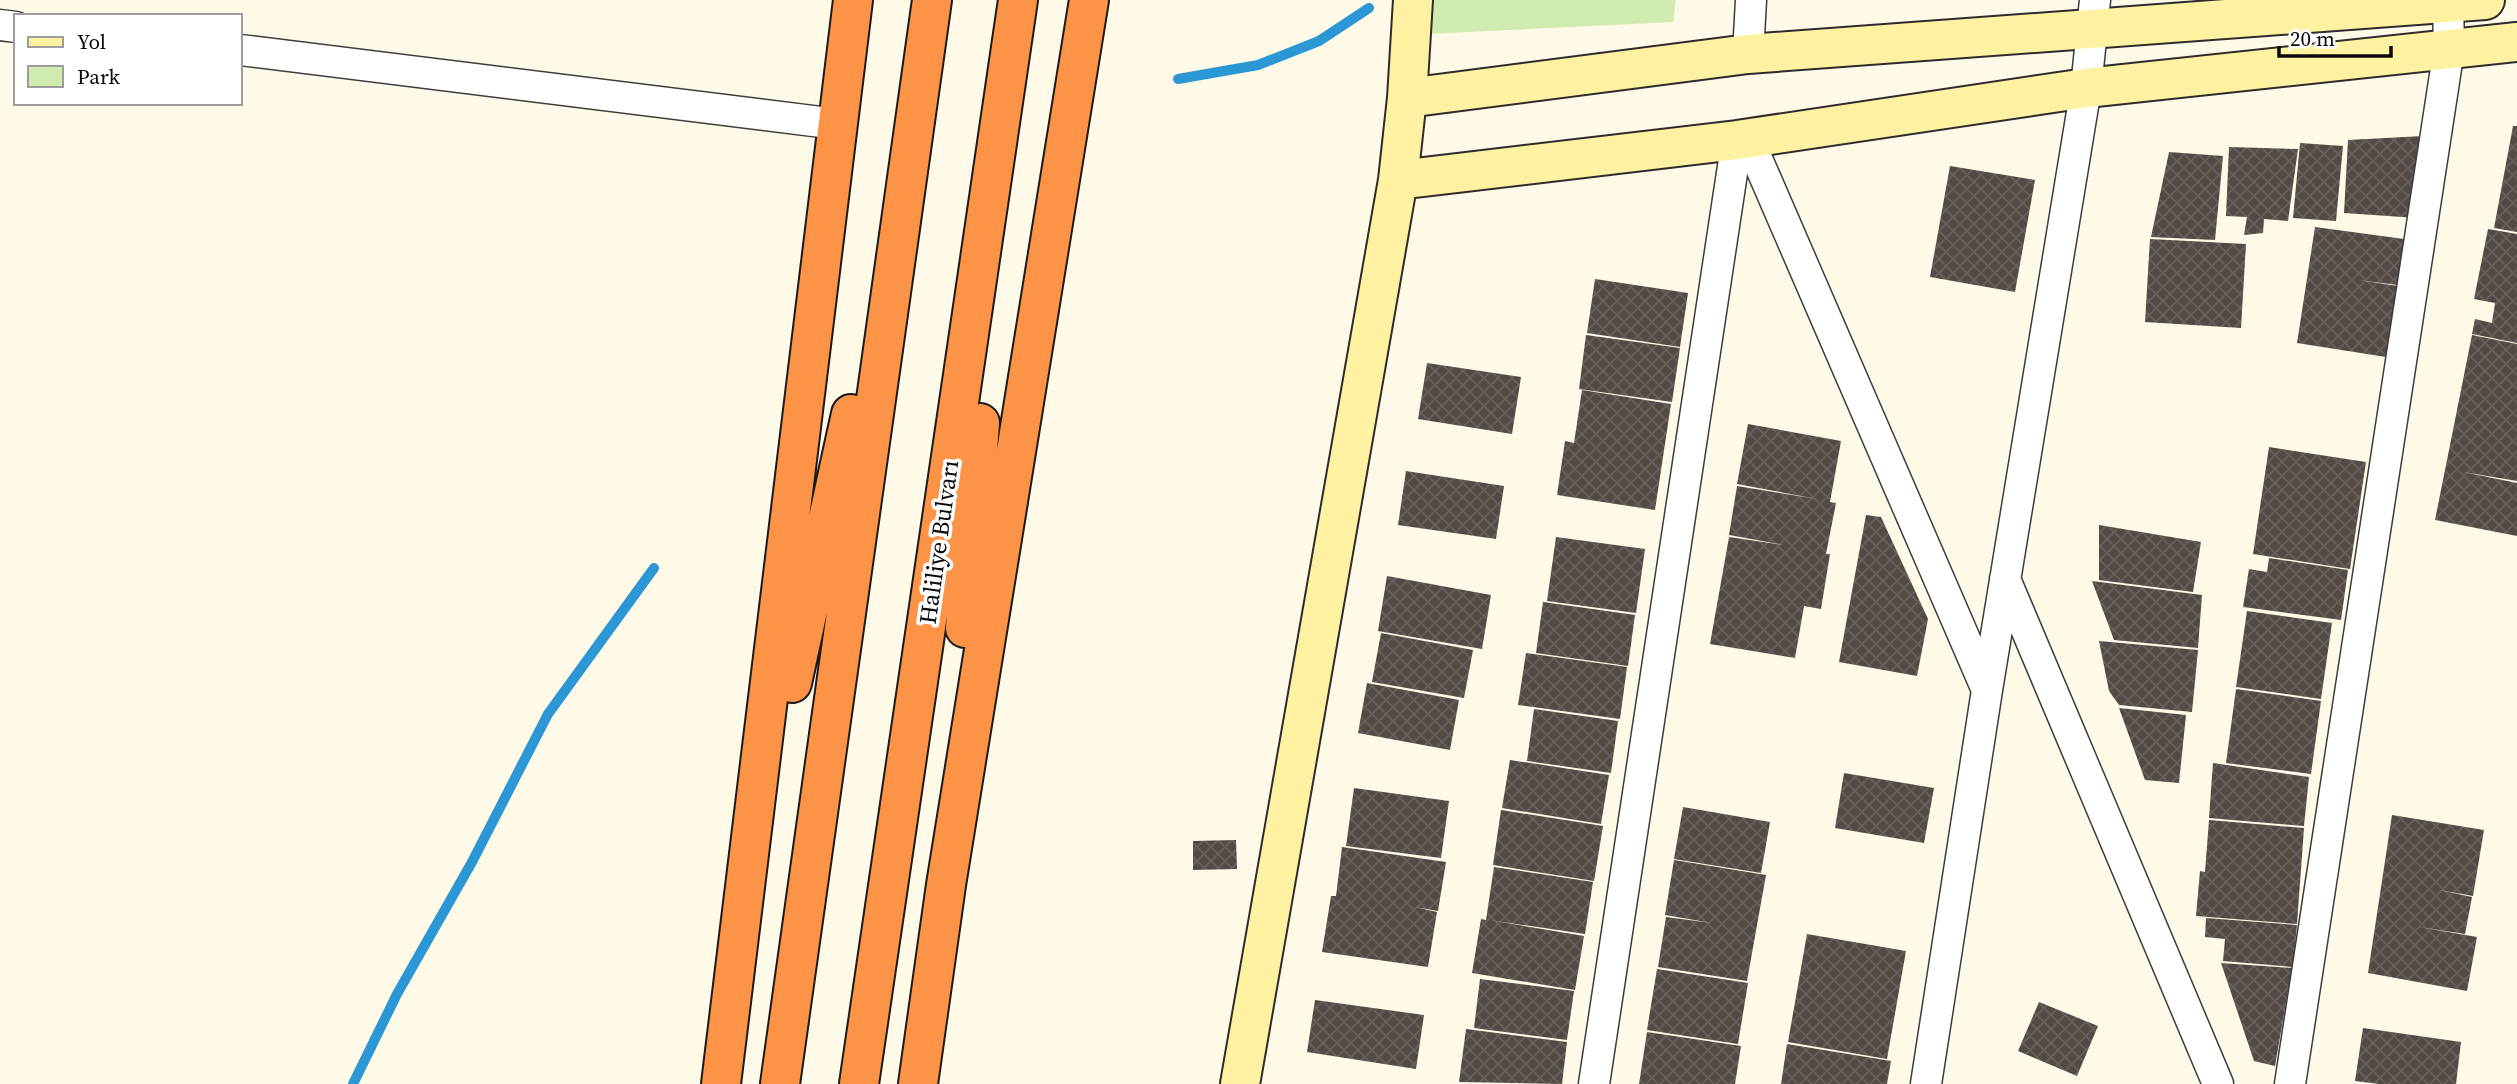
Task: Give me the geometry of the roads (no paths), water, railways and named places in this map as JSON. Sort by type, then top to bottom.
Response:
[{"type":"highway","points":[[721,1084],[853,0]]},
{"type":"highway","points":[[780,1084],[932,0]]},
{"type":"highway","name":"Haliliye Bulvarı","points":[[859,1084],[1018,0]]},
{"type":"highway","points":[[918,1084],[946,885],[1089,0]]},
{"type":"highway","points":[[743,908],[917,114]]},
{"type":"highway","points":[[946,885],[1002,119]]},
{"type":"street","points":[[1240,1084],[1398,180],[1407,98],[1413,0]]},
{"type":"street","points":[[1748,54],[1751,0]]},
{"type":"street","points":[[1407,98],[1748,54],[2092,14],[2485,0]]},
{"type":"street","points":[[2290,1084],[2449,49],[2448,1]]},
{"type":"street","points":[[1927,1084],[1987,691],[2086,88],[2092,14]]},
{"type":"street","points":[[1398,180],[1743,139],[2086,88],[2517,42]]},
{"type":"street","points":[[242,50],[837,124]]},
{"type":"street","points":[[1743,139],[1987,691]]},
{"type":"street","points":[[1594,1084],[1743,139]]},
{"type":"street","points":[[2005,579],[2218,1084]]},
{"type":"waterway","points":[[1178,79],[1258,65],[1319,41],[1369,8]]},
{"type":"waterway","points":[[353,1084],[397,994],[472,862],[548,714],[654,568]]}]
